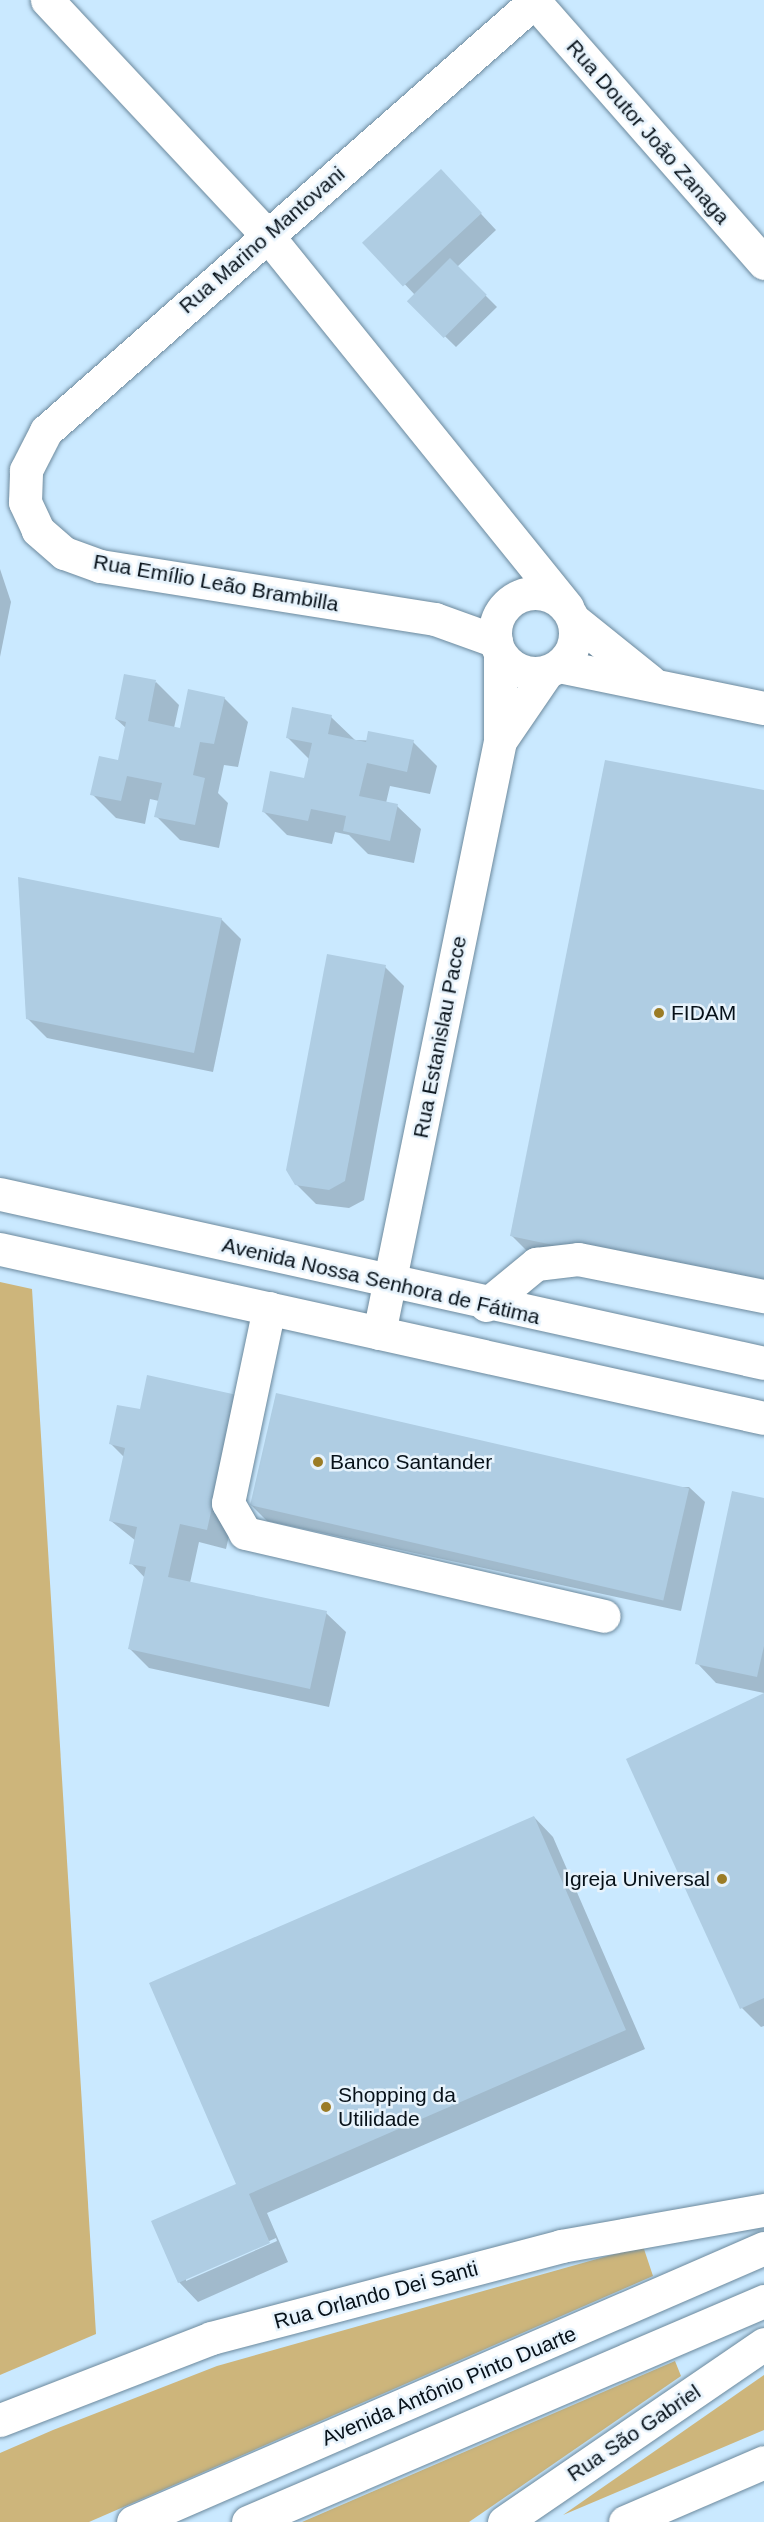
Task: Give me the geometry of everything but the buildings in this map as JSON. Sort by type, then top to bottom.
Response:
[{"type":"street","points":[[47,0],[267,235],[570,613],[574,645],[553,669]]},
{"type":"street","name":"Rua Marino Mantovani","points":[[25,502],[26,470],[46,431],[534,0]]},
{"type":"street","name":"Rua Doutor João Zanaga","points":[[534,0],[764,263]]},
{"type":"street","name":"Rua Emílio Leão Brambilla","points":[[25,502],[38,530],[64,553],[100,566],[435,619],[498,648]]},
{"type":"street","points":[[486,506],[512,600]]},
{"type":"street","points":[[653,684],[544,593],[512,600],[495,628],[498,648],[520,671],[553,669],[653,684],[764,708]]},
{"type":"street","name":"Rua Emílio Leão Brambilla","points":[[435,619],[512,600]]},
{"type":"street","name":"Rua Estanislau Pacce","points":[[379,1333],[500,741],[498,648]]},
{"type":"street","name":"Rua Estanislau Pacce","points":[[500,741],[553,669]]},
{"type":"street","name":"Avenida Nossa Senhora de Fátima","points":[[0,1194],[389,1285],[764,1363]]},
{"type":"street","points":[[0,1249],[764,1418]]},
{"type":"street","points":[[486,1305],[536,1264],[578,1259],[764,1296]]},
{"type":"street","points":[[269,1308],[228,1503],[245,1533],[604,1616]]},
{"type":"street","name":"Rua Orlando Dei Santi","points":[[0,2420],[211,2338],[561,2246],[764,2210]]},
{"type":"street","name":"Avenida Antônio Pinto Duarte","points":[[133,2522],[764,2248]]},
{"type":"street","points":[[248,2522],[764,2301]]},
{"type":"street","name":"Rua São Gabriel","points":[[504,2522],[764,2344]]},
{"type":"street","points":[[625,2522],[764,2462]]},
{"type":"shaded area","points":[[0,1282],[32,1289],[96,2334],[0,2375]]},
{"type":"shaded area","points":[[643,2246],[653,2276],[89,2522],[0,2522],[0,2453],[53,2430],[217,2366]]},
{"type":"shaded area","points":[[675,2361],[681,2376],[469,2522],[302,2522]]},
{"type":"shaded area","points":[[764,2375],[764,2430],[563,2515]]},
{"type":"place","name":"FIDAM","points":[[659,1013]]},
{"type":"place","name":"Banco Santander","points":[[318,1462]]},
{"type":"place","name":"Igreja Universal","points":[[722,1879]]},
{"type":"place","name":"Shopping da Utilidade","points":[[326,2107]]}]
